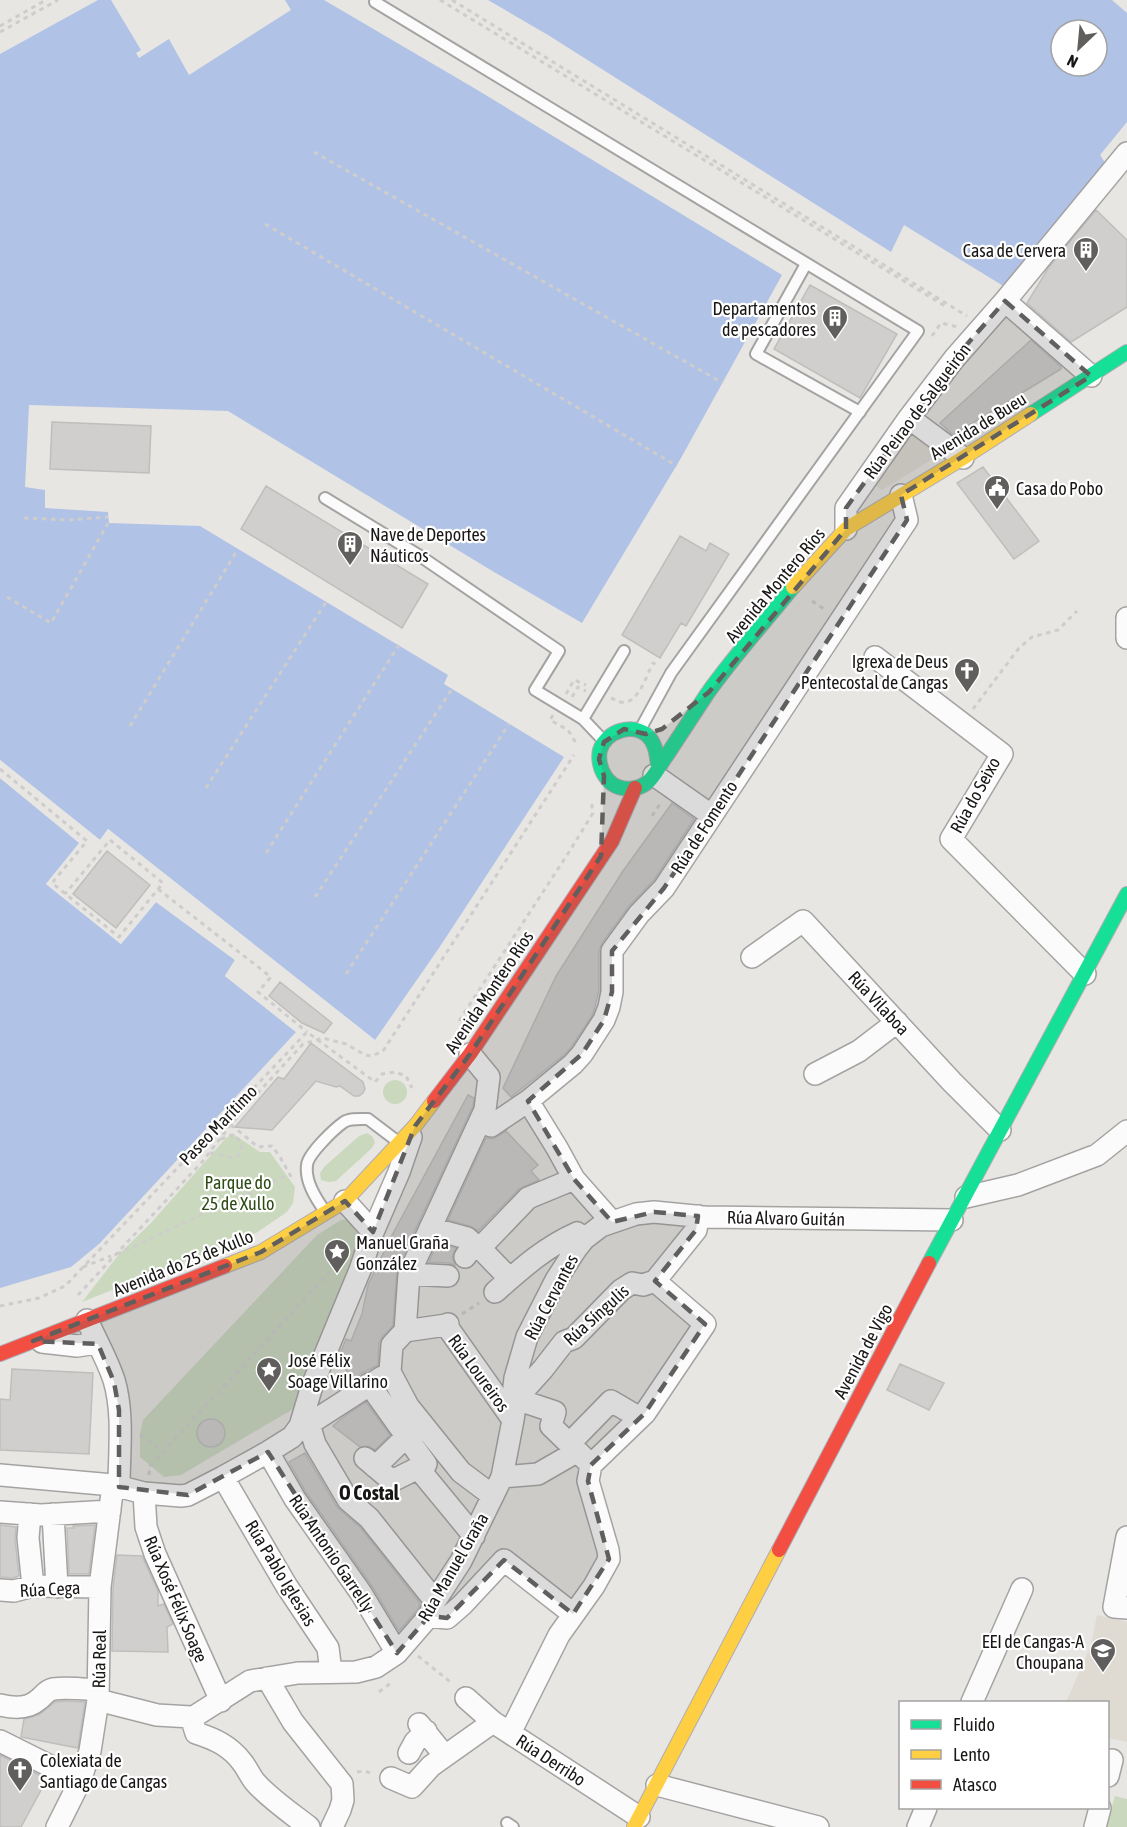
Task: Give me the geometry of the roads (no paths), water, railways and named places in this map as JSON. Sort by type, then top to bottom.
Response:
[{"type":"main road","name":"Avenida de Bueu","points":[[846,529],[963,458],[1127,352]]},
{"type":"main road","name":"Avenida Montero Ríos","points":[[709,692],[793,587],[846,529]]},
{"type":"main road","points":[[604,795],[604,777],[599,759],[604,742],[616,731],[624,729],[642,732],[667,725],[709,692]]},
{"type":"main road","points":[[604,777],[623,789],[635,788],[649,781],[709,692]]},
{"type":"main road","points":[[642,732],[654,743],[659,754],[656,771]]},
{"type":"main road","name":"Avenida Montero Ríos","points":[[400,1143],[433,1105],[543,946],[612,841],[635,788]]},
{"type":"main road","points":[[601,856],[603,827]]},
{"type":"main road","name":"Avenida de Vigo","points":[[637,1822],[952,1220],[1127,894]]},
{"type":"main road","name":"Avenida do 25 de Xullo","points":[[0,1354],[261,1252],[345,1201],[400,1143]]},
{"type":"street","name":"Rúa Peirao de Salgueirón","points":[[846,529],[846,508],[909,418],[954,359],[1127,153]]},
{"type":"street","points":[[1005,301],[1091,376]]},
{"type":"street","points":[[909,418],[963,458]]},
{"type":"street","name":"Rúa de Fomento","points":[[480,1122],[491,1126],[528,1101],[582,1054],[604,1020],[609,1007],[612,992],[612,951],[639,914],[664,888],[907,520],[901,495]]},
{"type":"street","points":[[1127,618],[1127,638]]},
{"type":"street","name":"Rúa do Seixo","points":[[875,657],[1002,754],[951,839],[1085,974]]},
{"type":"street","points":[[656,771],[711,815]]},
{"type":"street","name":"Rúa Vilaboa","points":[[752,957],[803,921],[952,1082],[1000,1130]]},
{"type":"street","points":[[815,1074],[859,1051],[897,1022]]},
{"type":"street","points":[[470,1054],[489,1077],[485,1110],[409,1274],[405,1331],[392,1345],[390,1372],[408,1406],[461,1472],[498,1486],[537,1474],[571,1455],[580,1454],[640,1418],[705,1324],[655,1281]]},
{"type":"street","points":[[528,1101],[574,1179],[616,1220]]},
{"type":"street","points":[[415,1126],[399,1172],[312,1386],[306,1420],[315,1444],[348,1500],[369,1518],[432,1609],[447,1618],[504,1560],[573,1614]]},
{"type":"street","points":[[966,1197],[1018,1185],[1097,1155],[1127,1131]]},
{"type":"street","points":[[474,1251],[528,1198],[574,1179]]},
{"type":"street","points":[[345,1201],[373,1232]]},
{"type":"street","name":"Rúa Alvaro Guitán","points":[[616,1220],[654,1212],[698,1216],[952,1220]]},
{"type":"street","name":"Rúa Síngulis","points":[[514,1409],[564,1342],[574,1338],[621,1290],[632,1283],[643,1285],[655,1281],[696,1230],[698,1216]]},
{"type":"street","name":"Rúa Cervantes","points":[[514,1409],[515,1378],[527,1337],[556,1280],[584,1239],[601,1226],[616,1220]]},
{"type":"street","points":[[430,1228],[467,1238],[474,1251],[503,1285],[538,1254],[564,1239],[577,1233],[584,1239]]},
{"type":"street","points":[[409,1274],[448,1276]]},
{"type":"street","name":"Rúa Real","points":[[57,1827],[80,1780],[90,1751],[98,1695],[100,1587],[110,1511],[116,1486],[120,1432],[114,1382],[87,1320]]},
{"type":"street","name":"Rúa Loureiros","points":[[405,1331],[447,1325],[514,1409]]},
{"type":"street","points":[[33,1341],[77,1346],[97,1343]]},
{"type":"street","points":[[0,1475],[116,1486],[150,1486],[181,1496],[188,1495],[268,1452],[292,1437],[306,1420],[390,1372]]},
{"type":"street","points":[[369,1384],[426,1464],[420,1470]]},
{"type":"street","points":[[580,1454],[611,1401],[640,1418]]},
{"type":"street","points":[[391,1778],[412,1787],[431,1766],[445,1756],[502,1727],[559,1635],[594,1586],[609,1559],[580,1454],[551,1426],[555,1412],[514,1409]]},
{"type":"street","name":"Rúa Manuel Graña","points":[[191,1717],[221,1701],[250,1681],[298,1673],[356,1672],[376,1667],[401,1649],[432,1609],[474,1536],[498,1486],[514,1409]]},
{"type":"street","points":[[406,1437],[370,1462],[392,1481],[448,1456]]},
{"type":"street","name":"Rúa Antonio Garrelly","points":[[268,1452],[295,1499],[401,1649]]},
{"type":"street","points":[[420,1470],[474,1536]]},
{"type":"street","name":"Rúa Pablo Iglesias","points":[[224,1477],[286,1585],[328,1648],[331,1672]]},
{"type":"street","name":"Rúa Xosé Félix Soage","points":[[150,1486],[146,1527],[155,1554],[221,1701]]},
{"type":"street","points":[[0,1512],[53,1514],[110,1511]]},
{"type":"street","points":[[30,1514],[28,1538],[33,1586]]},
{"type":"street","points":[[53,1514],[57,1587]]},
{"type":"street","points":[[1127,1537],[1114,1606],[1127,1608]]},
{"type":"street","name":"Rúa Cega","points":[[0,1590],[14,1591],[33,1586],[100,1587]]},
{"type":"street","points":[[972,1701],[1022,1589]]},
{"type":"street","points":[[267,1678],[293,1722],[342,1784],[343,1800],[332,1827]]},
{"type":"street","points":[[0,1705],[11,1707],[29,1705],[38,1701],[44,1692],[52,1689],[98,1695],[157,1714],[191,1717],[196,1733],[228,1747],[242,1761],[267,1794],[309,1827]]},
{"type":"street","name":"Rúa Derribo","points":[[466,1698],[502,1727],[637,1822]]},
{"type":"street","points":[[409,1753],[422,1727],[445,1756]]},
{"type":"street","points":[[0,1741],[80,1780]]},
{"type":"street","points":[[657,1785],[818,1827]]},
{"type":"street","points":[[918,1827],[926,1809]]},
{"type":"street","points":[[1095,1827],[1100,1809]]},
{"type":"lane","points":[[375,2],[918,331],[671,673],[642,732]]},
{"type":"lane","points":[[806,264],[756,354],[860,412]]},
{"type":"lane","points":[[326,498],[420,556],[559,651],[535,690],[583,719],[604,742]]},
{"type":"lane","points":[[583,719],[624,651]]},
{"type":"lane","points":[[326,1214],[314,1196],[308,1178],[307,1165],[311,1153],[345,1121],[357,1119],[368,1119],[400,1143]]},
{"type":"water","points":[[98,0],[111,0],[141,50],[136,53],[139,58],[169,39],[189,75],[291,10],[285,0],[324,0],[782,275],[681,458],[582,623],[228,411],[29,405],[25,487],[45,490],[45,508],[108,512],[109,523],[200,526],[448,675],[444,684],[564,757],[439,948],[375,1040],[108,829],[100,840],[0,760],[0,54]]},
{"type":"water","points":[[488,0],[1112,0],[1127,13],[1127,122],[1100,155],[1106,164],[1005,287],[904,225],[891,252],[548,35]]},
{"type":"water","points":[[0,778],[80,843],[46,884],[121,944],[156,902],[235,960],[225,976],[296,1032],[99,1244],[71,1267],[0,1288]]},
{"type":"place","name":"Casa de Cervera","points":[[1086,273]]},
{"type":"place","name":"Departamentos de pescadores","points":[[835,341]]},
{"type":"place","name":"Casa do Pobo","points":[[997,511]]},
{"type":"place","name":"Nave de Deportes Náuticos","points":[[350,567]]},
{"type":"place","name":"Igrexa de Deus Pentecostal de Cangas","points":[[967,694]]},
{"type":"place","name":"Manuel Graña González","points":[[337,1275]]},
{"type":"place","name":"José Félix Soage Villarino","points":[[269,1393]]},
{"type":"place","name":"EEI de Cangas-A Choupana","points":[[1103,1674]]},
{"type":"place","name":"Colexiata de Santiago de Cangas","points":[[20,1793]]},
{"type":"district","name":"O Costal","points":[[369,1492]]},
{"type":"park label","name":"Parque do 25 de Xullo","points":[[238,1192]]}]
